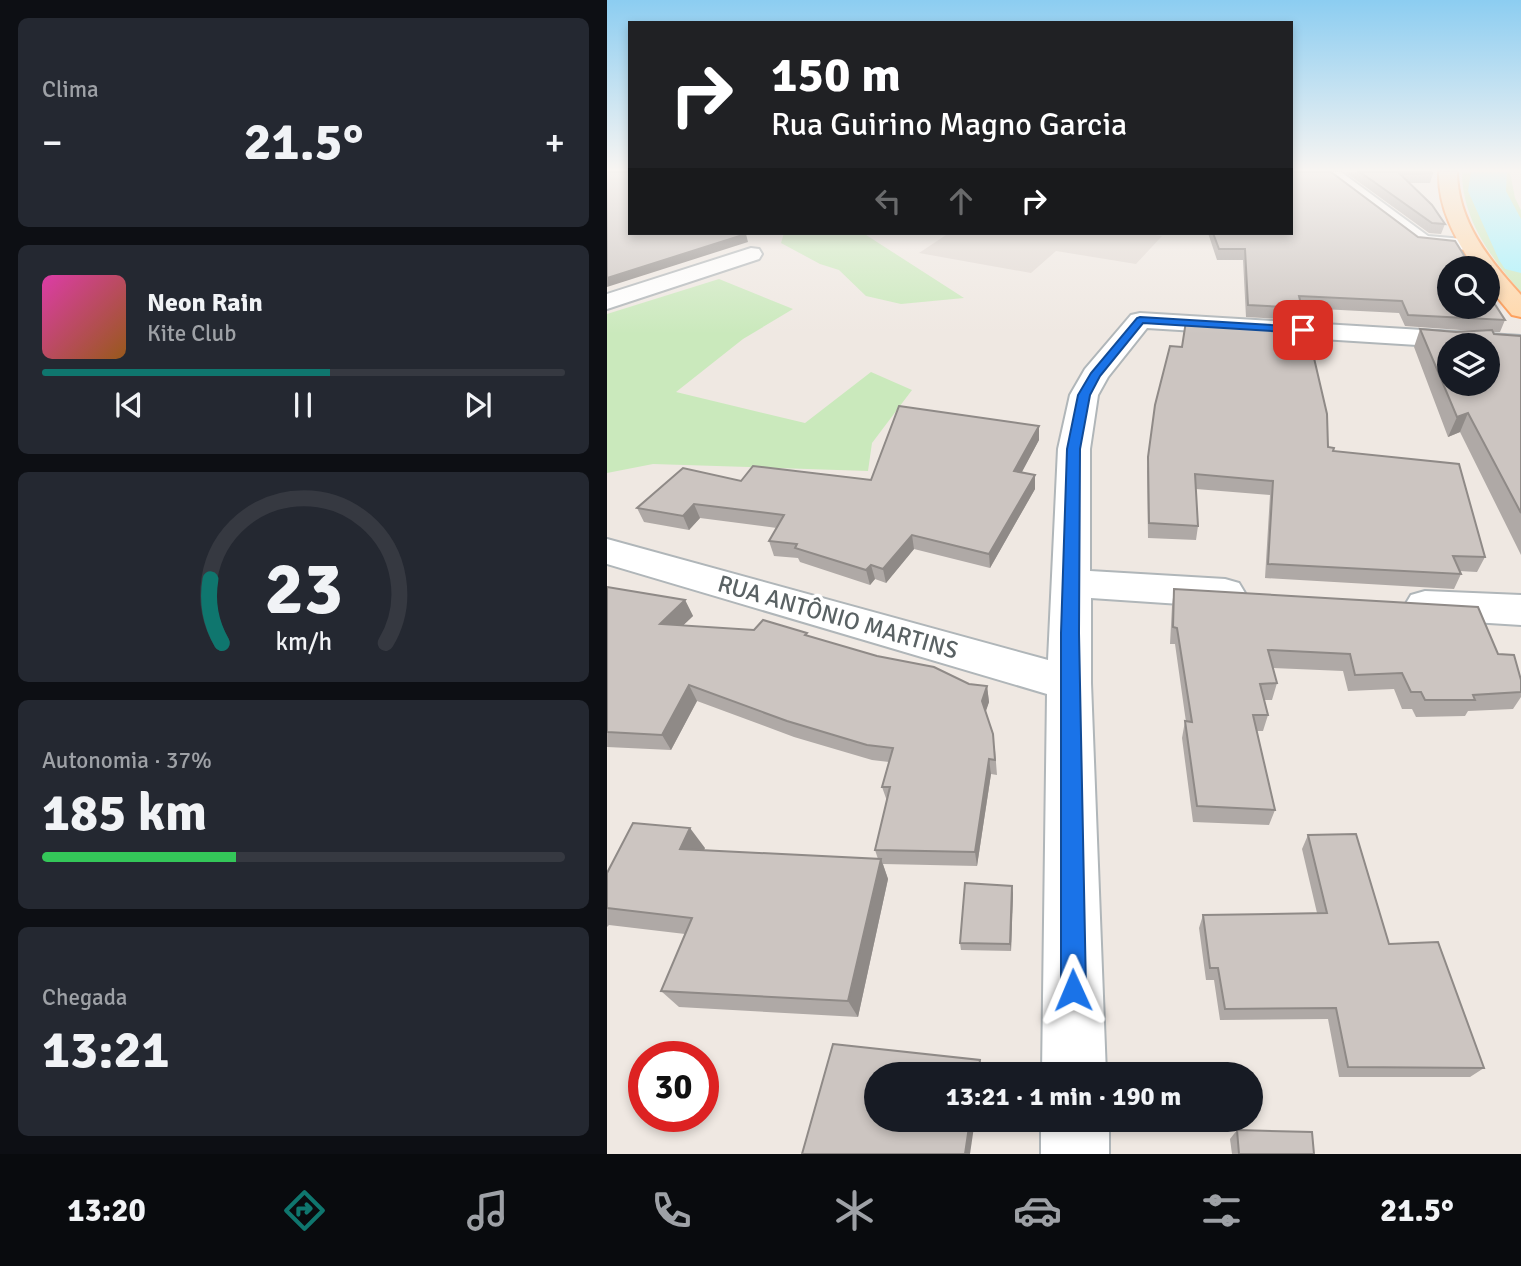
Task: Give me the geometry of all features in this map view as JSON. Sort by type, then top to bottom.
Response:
[{"type":"main road","points":[[1461,226],[1478,256]]},
{"type":"main road","points":[[1500,285],[1521,310]]},
{"type":"street","points":[[1402,226],[1423,242],[1470,244]]},
{"type":"street","points":[[607,302],[751,254]]},
{"type":"street","points":[[1074,1062],[1069,683],[1074,449],[1084,395],[1095,375],[1140,320],[1521,344]]},
{"type":"street","name":"RUA ANTÔNIO MARTINS","points":[[607,551],[1069,683]]},
{"type":"street","points":[[1071,583],[1262,596]]},
{"type":"street","points":[[1385,603],[1521,610]]},
{"type":"street","points":[[1075,1132],[1075,1154]]},
{"type":"shaded area","points":[[946,235],[1162,236],[1136,264],[1056,251],[1031,273],[919,253]]},
{"type":"green space","points":[[1475,226],[1521,226],[1521,292],[1500,267],[1500,256],[1492,256]]},
{"type":"green space","points":[[783,235],[866,235],[964,298],[901,304],[866,296],[839,270],[820,264],[781,243]]},
{"type":"green space","points":[[719,279],[793,309],[743,339],[676,392],[805,423],[871,372],[912,390],[872,443],[868,471],[653,464],[607,473],[607,314]]},
{"type":"building","points":[[607,226],[628,226],[628,235],[743,235],[607,278]]},
{"type":"building","points":[[1293,226],[1403,226],[1418,237],[1455,241],[1464,256],[1437,256],[1437,316],[1408,315],[1402,301],[1299,296],[1302,308],[1248,305],[1245,249],[1219,249],[1214,235],[1293,235]]},
{"type":"building","points":[[1186,321],[1307,328],[1327,414],[1328,447],[1334,448],[1333,451],[1459,464],[1485,557],[1453,556],[1461,574],[1268,564],[1273,481],[1195,474],[1198,526],[1149,523],[1148,457],[1155,405],[1170,346],[1182,347]]},
{"type":"building","points":[[1420,329],[1456,332],[1492,330],[1494,333],[1437,333],[1437,369]]},
{"type":"building","points":[[1500,334],[1521,336],[1521,513],[1468,413],[1457,417],[1448,396],[1500,396]]},
{"type":"building","points":[[899,406],[1039,426],[1014,471],[1035,475],[989,554],[912,535],[883,569],[871,565],[866,570],[795,548],[797,544],[769,541],[784,515],[694,504],[683,516],[637,508],[683,468],[741,481],[753,466],[871,480]]},
{"type":"building","points":[[607,587],[685,600],[660,624],[754,630],[763,620],[877,656],[934,667],[969,684],[987,686],[982,701],[993,734],[995,760],[989,759],[975,852],[875,850],[890,787],[882,787],[893,748],[867,745],[787,721],[689,685],[662,735],[607,732]]},
{"type":"building","points":[[1174,589],[1478,607],[1498,654],[1514,655],[1521,680],[1521,692],[1473,695],[1475,700],[1425,700],[1421,692],[1411,692],[1402,673],[1355,675],[1350,654],[1268,650],[1277,683],[1260,684],[1268,715],[1253,715],[1275,810],[1197,806],[1185,721],[1192,722],[1177,628],[1173,627]]},
{"type":"building","points":[[633,823],[690,828],[680,849],[881,859],[848,1001],[661,991],[692,918],[607,908],[607,873]]},
{"type":"building","points":[[1356,834],[1389,944],[1438,942],[1484,1068],[1348,1067],[1336,1008],[1225,1009],[1218,968],[1210,968],[1203,915],[1327,913],[1308,835]]},
{"type":"building","points":[[965,883],[1012,886],[1010,944],[960,943]]},
{"type":"building","points":[[833,1044],[980,1060],[864,1062],[864,1132],[968,1132],[965,1154],[802,1154]]},
{"type":"building","points":[[1237,1132],[1312,1132],[1314,1154],[1239,1154]]},
{"type":"waterway","points":[[1504,226],[1521,260]]},
{"type":"route","points":[[1073,990],[1069,683],[1074,449],[1084,395],[1095,375],[1140,320],[1303,330]]}]
